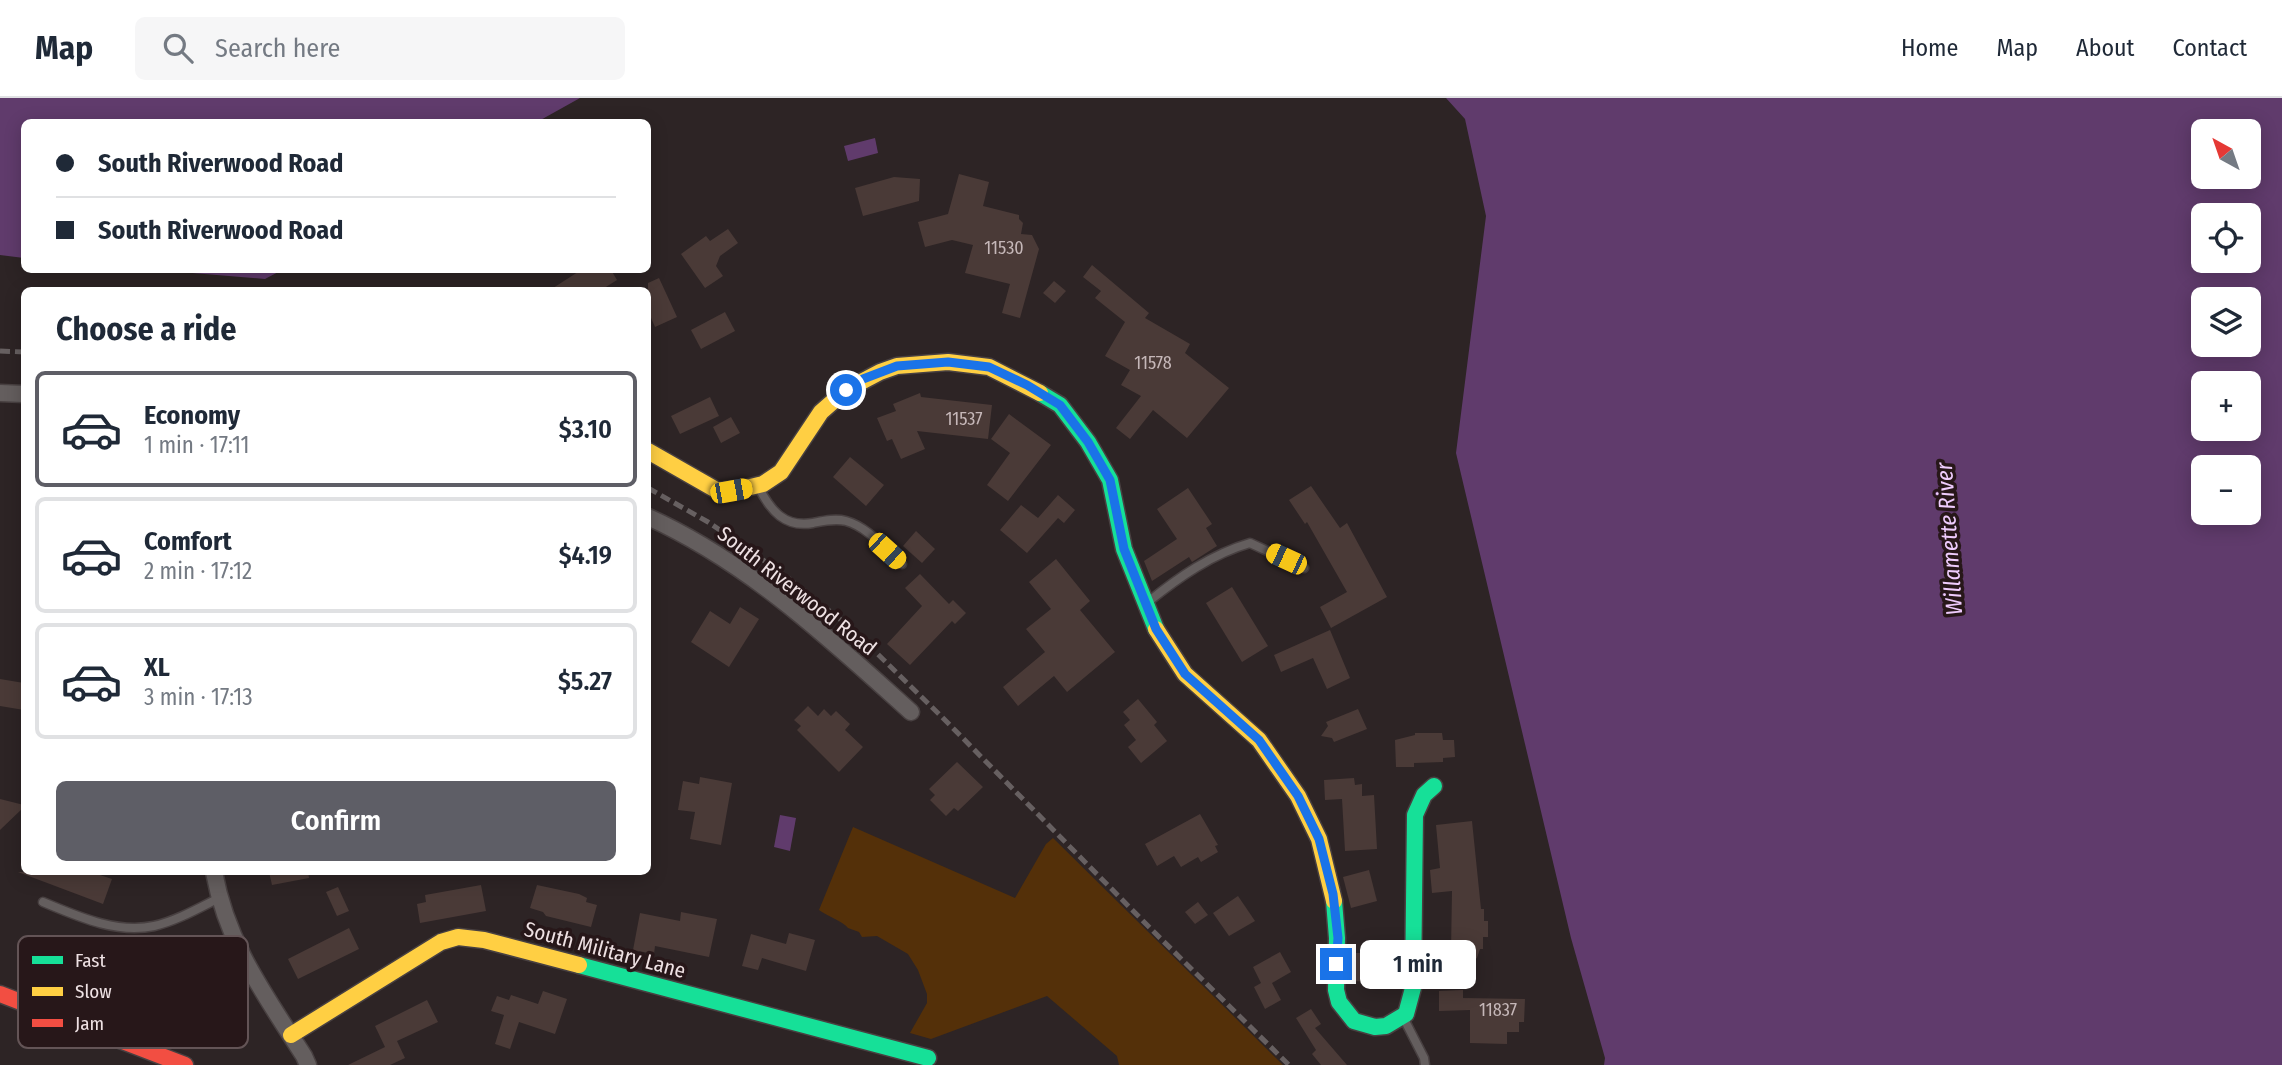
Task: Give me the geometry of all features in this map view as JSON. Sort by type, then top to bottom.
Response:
[{"type":"street","name":"South Riverwood Road","points":[[651,454],[718,491],[758,485],[781,472],[821,412],[846,390],[863,379],[897,366],[922,363],[948,362],[989,367],[1060,405],[1088,442],[1110,480],[1124,549],[1156,629],[1185,674],[1259,740],[1298,796],[1319,839],[1333,894],[1338,938],[1336,990],[1339,1002],[1354,1021],[1375,1027],[1386,1026],[1402,1017]]},
{"type":"street","points":[[0,393],[21,394]]},
{"type":"street","name":"South Riverwood Road","points":[[651,518],[694,539],[740,569],[841,648],[911,712]]},
{"type":"street","points":[[1402,1017],[1406,1014],[1413,988],[1415,815],[1424,795],[1434,786]]},
{"type":"street","points":[[215,875],[232,936]]},
{"type":"street","name":"South Military Lane","points":[[291,1035],[416,956],[458,937],[484,940],[928,1058]]},
{"type":"street","points":[[248,966],[307,1065]]},
{"type":"street","points":[[0,994],[18,1001]]},
{"type":"street","points":[[141,1048],[185,1065]]},
{"type":"lane","points":[[758,485],[771,508],[786,520],[797,524],[846,521],[864,531],[902,564]]},
{"type":"lane","points":[[1146,604],[1181,576],[1231,548],[1250,543],[1304,568]]},
{"type":"lane","points":[[43,902],[89,920],[123,927],[154,926],[219,898]]},
{"type":"lane","points":[[1402,1017],[1424,1058],[1425,1065]]},
{"type":"shaded area","points":[[853,827],[1015,898],[1046,844],[1053,838],[1283,1065],[1119,1065],[1117,1056],[1047,996],[931,1039],[910,1033],[927,1003],[927,994],[918,970],[908,954],[877,936],[862,937],[859,932],[819,910]]},
{"type":"water","points":[[0,98],[580,98],[542,119],[21,119],[21,258],[0,255]]},
{"type":"water","name":"Willamette River","points":[[1446,98],[2282,98],[2282,1065],[1604,1065],[1605,1058],[1571,938],[1456,453],[1486,216],[1465,119]]},
{"type":"water","points":[[875,138],[878,153],[848,161],[844,146]]},
{"type":"water","points":[[192,273],[276,273],[265,279]]},
{"type":"water","points":[[780,815],[796,818],[790,851],[774,847]]},
{"type":"building","points":[[959,174],[989,182],[983,206],[1019,215],[1023,223],[1021,234],[1032,235],[1039,249],[1020,318],[1002,313],[1010,284],[965,273],[973,245],[952,240],[925,247],[918,222],[948,214]]},
{"type":"building","points":[[894,177],[920,179],[919,201],[863,216],[855,188]]},
{"type":"building","points":[[728,229],[738,243],[720,256],[716,266],[723,276],[705,288],[681,254],[706,236],[710,241]]},
{"type":"building","points":[[1092,265],[1149,313],[1145,318],[1190,344],[1185,353],[1229,388],[1187,438],[1153,410],[1130,439],[1116,428],[1141,396],[1121,385],[1130,370],[1105,356],[1125,322],[1095,298],[1101,291],[1083,277]]},
{"type":"building","points":[[576,273],[613,273],[617,280],[606,287],[555,287]]},
{"type":"building","points":[[659,278],[677,317],[655,327],[651,318],[651,287],[648,287],[648,283]]},
{"type":"building","points":[[1054,281],[1066,291],[1055,303],[1043,293]]},
{"type":"building","points":[[725,312],[735,331],[701,349],[691,330]]},
{"type":"building","points":[[920,393],[921,397],[992,405],[988,439],[917,431],[925,449],[901,459],[892,439],[887,441],[877,418],[896,411],[893,404]]},
{"type":"building","points":[[710,397],[719,416],[680,434],[671,416]]},
{"type":"building","points":[[1009,414],[1051,445],[1008,501],[987,485],[1010,453],[991,439]]},
{"type":"building","points":[[731,417],[740,433],[721,443],[713,427]]},
{"type":"building","points":[[850,457],[884,485],[866,506],[833,477]]},
{"type":"building","points":[[1311,486],[1340,528],[1347,523],[1387,597],[1331,628],[1320,607],[1347,592],[1307,522],[1305,524],[1289,500]]},
{"type":"building","points":[[1188,488],[1212,524],[1206,528],[1217,546],[1192,562],[1189,557],[1152,581],[1144,561],[1177,539],[1157,509]]},
{"type":"building","points":[[1058,495],[1075,510],[1064,523],[1058,518],[1027,553],[1000,530],[1021,505],[1038,518]]},
{"type":"building","points":[[916,531],[935,549],[922,563],[903,546]]},
{"type":"building","points":[[1056,559],[1090,601],[1080,610],[1115,652],[1067,692],[1054,676],[1018,706],[1003,687],[1045,652],[1026,629],[1051,609],[1029,582]]},
{"type":"building","points":[[920,574],[949,604],[953,600],[966,613],[955,624],[952,621],[910,665],[887,644],[922,606],[905,588]]},
{"type":"building","points":[[1232,587],[1268,646],[1242,662],[1206,603]]},
{"type":"building","points":[[740,607],[759,619],[729,667],[691,642],[710,611],[730,624]]},
{"type":"building","points":[[1330,630],[1350,678],[1327,689],[1313,658],[1281,672],[1274,655]]},
{"type":"building","points":[[0,679],[21,682],[21,710],[0,706]]},
{"type":"building","points":[[1138,699],[1157,722],[1154,725],[1167,741],[1141,763],[1128,747],[1136,740],[1124,725],[1130,720],[1123,712]]},
{"type":"building","points":[[808,706],[818,716],[824,709],[831,716],[836,711],[850,724],[845,730],[863,747],[839,772],[797,730],[801,726],[794,720]]},
{"type":"building","points":[[1358,709],[1367,729],[1334,742],[1332,738],[1321,736],[1328,726],[1326,722]]},
{"type":"building","points":[[1415,733],[1442,733],[1443,740],[1454,740],[1455,757],[1443,758],[1443,762],[1414,763],[1414,767],[1396,767],[1395,740]]},
{"type":"building","points":[[957,762],[983,787],[958,811],[954,808],[946,816],[930,800],[935,795],[929,789]]},
{"type":"building","points":[[700,777],[732,783],[721,845],[690,839],[695,812],[678,810],[683,781],[699,784]]},
{"type":"building","points":[[1354,778],[1355,785],[1362,784],[1362,796],[1374,795],[1377,849],[1345,851],[1342,799],[1325,800],[1324,780]]},
{"type":"building","points":[[0,799],[21,804],[21,810],[0,830]]},
{"type":"building","points":[[1200,814],[1218,845],[1215,846],[1218,852],[1201,862],[1198,857],[1181,867],[1174,856],[1157,866],[1145,844]]},
{"type":"building","points":[[1472,821],[1481,909],[1484,909],[1484,921],[1488,921],[1488,937],[1483,937],[1483,949],[1480,949],[1477,958],[1442,980],[1432,963],[1451,951],[1452,891],[1432,893],[1430,870],[1440,868],[1436,825]]},
{"type":"building","points":[[1369,870],[1377,901],[1351,908],[1343,877]]},
{"type":"building","points":[[26,875],[100,875],[112,879],[103,904]]},
{"type":"building","points":[[270,875],[308,875],[309,878],[272,885]]},
{"type":"building","points":[[481,885],[486,911],[420,923],[417,904],[426,902],[425,895]]},
{"type":"building","points":[[537,885],[579,894],[587,898],[586,902],[597,905],[591,927],[546,916],[543,912],[530,908]]},
{"type":"building","points":[[338,887],[349,911],[337,916],[326,892]]},
{"type":"building","points":[[1238,896],[1255,921],[1229,936],[1213,913]]},
{"type":"building","points":[[1198,902],[1208,915],[1195,924],[1185,912]]},
{"type":"building","points":[[681,912],[717,919],[709,957],[655,946],[654,954],[633,950],[640,913],[680,921]]},
{"type":"building","points":[[349,928],[359,949],[298,979],[288,959]]},
{"type":"building","points":[[789,933],[815,940],[806,971],[762,958],[758,970],[742,966],[751,934],[786,944]]},
{"type":"building","points":[[1280,952],[1291,972],[1272,983],[1281,1000],[1265,1009],[1254,987],[1261,983],[1253,967]]},
{"type":"building","points":[[1355,953],[1373,953],[1373,982],[1351,981],[1351,961],[1355,961]]},
{"type":"building","points":[[1463,990],[1463,998],[1525,999],[1524,1022],[1519,1022],[1519,1032],[1507,1032],[1507,1044],[1470,1043],[1470,1010],[1439,1011],[1439,991]]},
{"type":"building","points":[[543,991],[567,999],[555,1034],[519,1022],[510,1049],[495,1044],[504,1015],[491,1011],[497,996],[509,1000],[511,995],[538,1004]]},
{"type":"building","points":[[427,1000],[438,1022],[397,1041],[405,1058],[390,1065],[348,1065],[385,1047],[375,1026]]},
{"type":"building","points":[[1311,1009],[1321,1024],[1315,1028],[1347,1065],[1321,1065],[1312,1054],[1316,1050],[1296,1018]]},
{"type":"railway","points":[[0,351],[21,352]]},
{"type":"railway","points":[[651,490],[708,522],[749,550],[851,628],[1289,1065]]},
{"type":"traffic: fast","points":[[1040,393],[1060,405],[1088,442],[1110,480],[1124,549],[1156,629]]},
{"type":"traffic: fast","points":[[1334,901],[1337,938],[1336,990],[1339,1002],[1354,1021],[1375,1027],[1386,1026],[1406,1014],[1413,988],[1415,815],[1424,795],[1434,786]]},
{"type":"traffic: fast","points":[[579,965],[928,1058]]},
{"type":"traffic: slow","points":[[651,453],[718,491],[746,488],[763,484],[781,472],[821,412],[846,390],[897,366],[948,362],[989,367],[1040,393]]},
{"type":"traffic: slow","points":[[1156,629],[1185,674],[1259,740],[1298,796],[1319,839],[1334,901]]},
{"type":"traffic: slow","points":[[291,1035],[441,942],[458,937],[484,940],[579,965]]},
{"type":"traffic: jam","points":[[0,994],[18,1001]]},
{"type":"traffic: jam","points":[[141,1048],[185,1065]]},
{"type":"route","points":[[846,390],[863,379],[897,366],[948,362],[989,367],[1060,405],[1088,442],[1110,480],[1124,549],[1156,629],[1185,674],[1259,740],[1298,796],[1319,839],[1333,894],[1338,938],[1336,964]]}]
